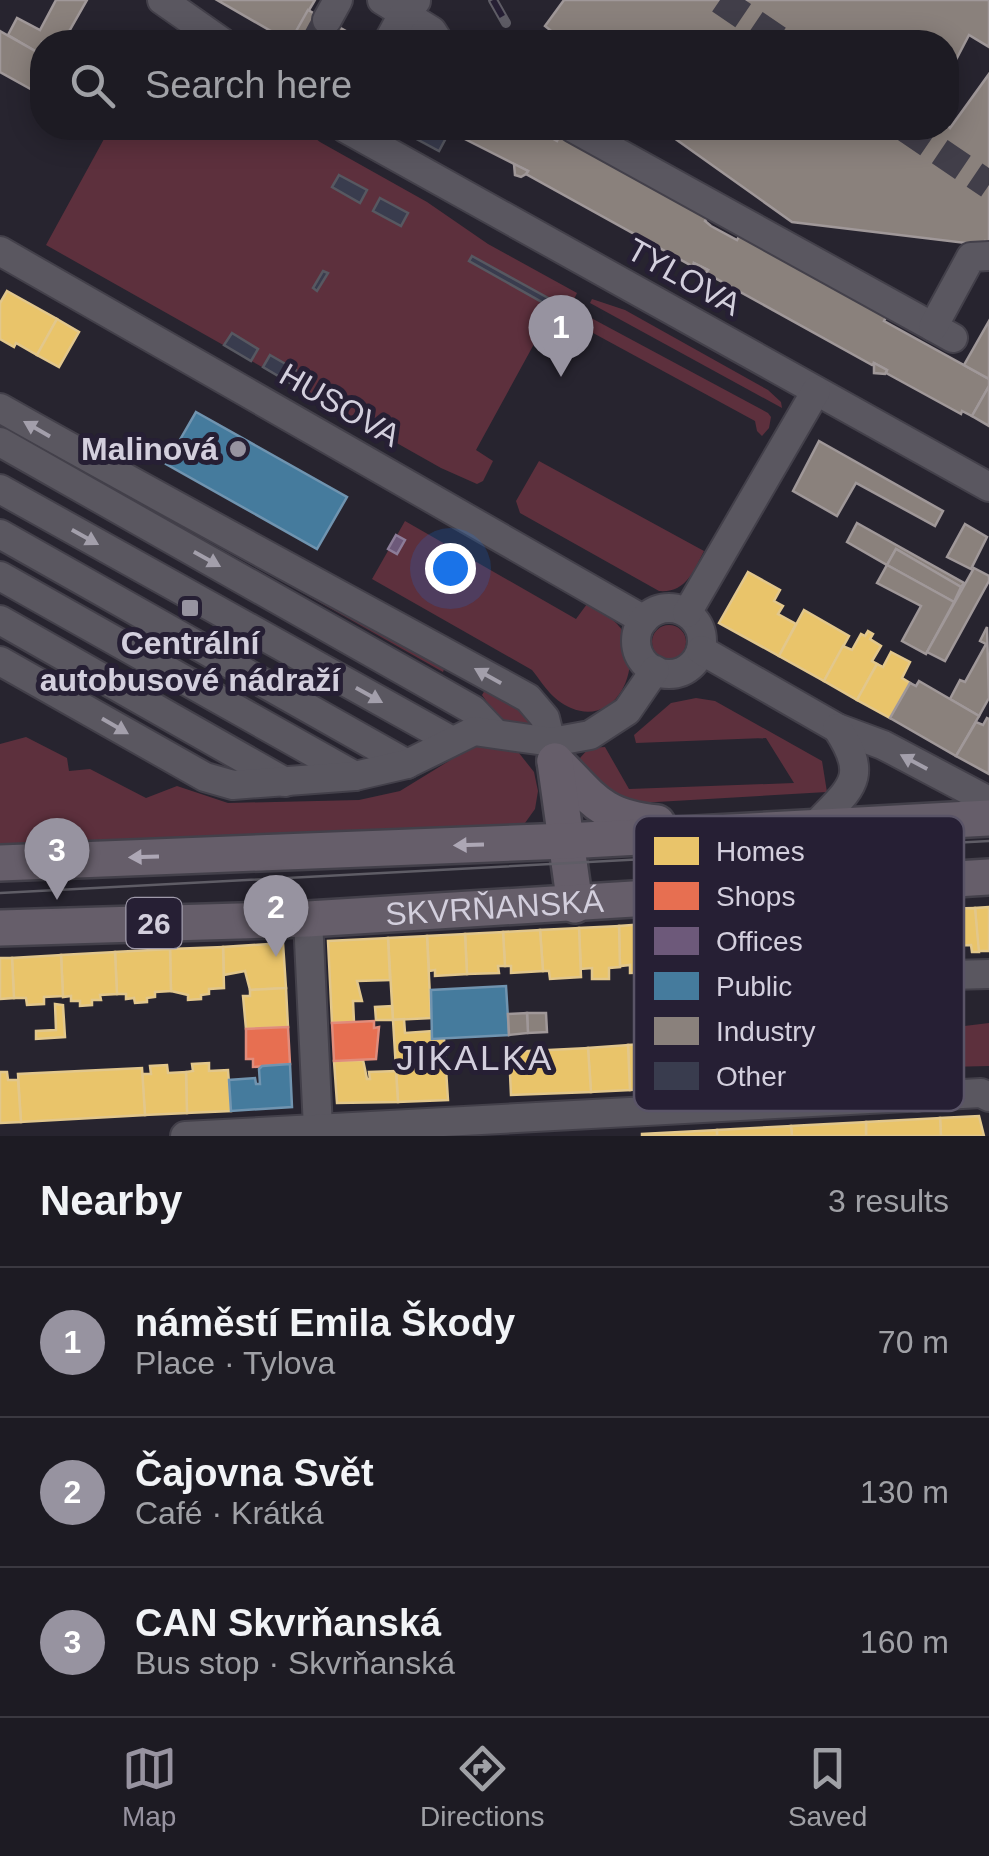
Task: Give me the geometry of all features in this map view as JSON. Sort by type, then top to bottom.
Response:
[{"type":"main road","points":[[553,752],[595,802],[616,816],[634,818]]},
{"type":"main road","points":[[553,752],[575,905]]},
{"type":"main road","name":"SKVRŇANSKÁ","points":[[964,819],[989,818]]},
{"type":"main road","name":"SKVRŇANSKÁ","points":[[0,863],[634,837]]},
{"type":"main road","name":"SKVRŇANSKÁ","points":[[964,878],[989,877]]},
{"type":"main road","name":"SKVRŇANSKÁ","points":[[0,928],[308,919],[634,901]]},
{"type":"street","points":[[163,0],[205,30]]},
{"type":"street","points":[[392,30],[402,4],[431,30]]},
{"type":"street","name":"TYLOVA","points":[[366,140],[989,487]]},
{"type":"street","points":[[594,140],[943,333],[971,256],[989,256]]},
{"type":"street","name":"HUSOVA","points":[[0,251],[644,620]]},
{"type":"street","points":[[687,613],[816,391]]},
{"type":"street","points":[[0,408],[203,524],[528,698],[545,718],[553,752]]},
{"type":"street","points":[[0,442],[473,710],[494,732]]},
{"type":"street","points":[[0,489],[452,741]]},
{"type":"street","points":[[0,534],[407,764]]},
{"type":"street","points":[[0,576],[355,776]]},
{"type":"street","points":[[669,608],[687,613],[700,630],[701,650],[688,668],[666,674],[655,670],[640,657],[639,628],[651,613],[669,608]]},
{"type":"street","points":[[0,620],[285,782]]},
{"type":"street","points":[[701,650],[837,728],[883,746],[989,801]]},
{"type":"street","points":[[0,661],[206,777],[233,784],[355,776],[407,764],[474,731],[494,732],[553,752],[614,723],[639,698],[655,670]]},
{"type":"street","points":[[824,816],[854,778],[855,760],[837,728]]},
{"type":"street","points":[[308,919],[318,1128]]},
{"type":"street","points":[[964,975],[989,974]]},
{"type":"street","points":[[964,1094],[989,1097]]},
{"type":"street","points":[[186,1136],[646,1111]]},
{"type":"shaded area","points":[[103,140],[317,140],[577,293],[559,331],[545,324],[476,450],[493,461],[483,481],[477,484],[441,468],[46,245]]},
{"type":"shaded area","points":[[592,299],[625,310],[768,390],[782,408],[590,303]]},
{"type":"shaded area","points":[[580,312],[768,413],[769,428],[762,436],[755,421],[571,321]]},
{"type":"shaded area","points":[[2,423],[445,667],[443,672]]},
{"type":"shaded area","points":[[539,461],[704,551],[687,580],[676,589],[659,591],[520,513],[516,501]]},
{"type":"shaded area","points":[[405,521],[576,619],[587,604],[612,620],[624,633],[630,662],[622,691],[613,702],[587,712],[571,708],[553,696],[532,670],[372,579]]},
{"type":"shaded area","points":[[669,625],[681,630],[686,642],[681,654],[669,659],[657,654],[652,642],[657,630]]},
{"type":"shaded area","points":[[485,690],[518,704],[533,718],[531,725],[524,728],[496,715],[482,695]]},
{"type":"shaded area","points":[[696,698],[715,701],[822,761],[827,792],[605,805],[593,796],[580,758],[589,748],[605,747],[629,789],[794,783],[766,738],[636,743],[634,735],[671,703]]},
{"type":"shaded area","points":[[26,737],[67,758],[69,771],[90,769],[146,798],[177,786],[228,803],[359,800],[400,791],[488,741],[515,748],[534,772],[538,791],[535,809],[525,823],[507,827],[0,857],[0,744]]},
{"type":"shaded area","points":[[989,1023],[989,1066],[964,1067],[964,1026]]},
{"type":"building: Homes","points":[[7,291],[57,319],[37,355],[0,339],[0,303]]},
{"type":"building: Homes","points":[[57,319],[79,332],[59,367],[37,355]]},
{"type":"building: Homes","points":[[748,572],[780,590],[774,601],[783,606],[778,614],[796,624],[779,656],[719,623]]},
{"type":"building: Homes","points":[[804,610],[849,636],[824,681],[779,656]]},
{"type":"building: Homes","points":[[868,631],[873,634],[870,639],[881,646],[872,661],[877,664],[857,700],[824,681],[843,646],[852,650],[861,634],[865,636]]},
{"type":"building: Homes","points":[[891,652],[910,662],[902,678],[910,683],[890,718],[857,700],[877,664],[883,667]]},
{"type":"building: Homes","points":[[989,907],[989,951],[978,951],[975,908]]},
{"type":"building: Homes","points":[[964,908],[975,908],[979,952],[972,952],[971,945],[964,945]]},
{"type":"building: Homes","points":[[634,925],[634,973],[630,973],[630,965],[620,966],[619,926]]},
{"type":"building: Homes","points":[[619,926],[620,967],[609,968],[609,979],[592,979],[592,968],[581,969],[579,928]]},
{"type":"building: Homes","points":[[579,928],[581,977],[550,979],[549,971],[543,971],[540,930]]},
{"type":"building: Homes","points":[[540,930],[543,971],[511,973],[511,966],[505,966],[503,932]]},
{"type":"building: Homes","points":[[503,932],[505,966],[498,966],[499,973],[467,974],[465,934]]},
{"type":"building: Homes","points":[[465,934],[467,974],[435,976],[435,970],[429,971],[427,936]]},
{"type":"building: Homes","points":[[427,936],[431,1018],[393,1020],[388,938]]},
{"type":"building: Homes","points":[[388,938],[390,980],[357,981],[362,1001],[353,1001],[354,1022],[332,1023],[328,941]]},
{"type":"building: Homes","points":[[283,943],[286,988],[250,990],[245,971],[224,975],[223,947]]},
{"type":"building: Homes","points":[[223,947],[224,988],[209,989],[209,994],[201,995],[201,999],[188,1000],[188,995],[171,991],[170,949]]},
{"type":"building: Homes","points":[[170,949],[171,991],[155,992],[155,997],[147,998],[147,1002],[135,1003],[134,998],[126,999],[126,994],[117,994],[115,952]]},
{"type":"building: Homes","points":[[115,952],[117,994],[100,995],[101,1000],[92,1000],[92,1005],[80,1006],[80,1001],[71,1001],[71,996],[63,997],[61,955]]},
{"type":"building: Homes","points":[[61,955],[63,996],[44,997],[44,1004],[27,1005],[26,998],[14,998],[12,958]]},
{"type":"building: Homes","points":[[0,958],[12,958],[14,998],[0,999]]},
{"type":"building: Homes","points":[[286,988],[288,1027],[246,1029],[243,996],[250,996],[250,990]]},
{"type":"building: Homes","points":[[55,1004],[63,1005],[65,1037],[36,1039],[36,1031],[56,1030]]},
{"type":"building: Homes","points":[[392,1006],[393,1020],[376,1020],[375,1007]]},
{"type":"building: Homes","points":[[404,1019],[405,1033],[432,1031],[432,1039],[444,1038],[448,1100],[398,1102],[393,1020]]},
{"type":"building: Homes","points":[[628,1045],[634,1045],[634,1090],[630,1090]]},
{"type":"building: Homes","points":[[628,1045],[630,1090],[591,1092],[588,1048]]},
{"type":"building: Homes","points":[[588,1048],[591,1092],[511,1095],[509,1052]]},
{"type":"building: Homes","points":[[363,1060],[367,1079],[369,1072],[396,1071],[398,1102],[337,1103],[334,1061]]},
{"type":"building: Homes","points":[[209,1063],[209,1071],[228,1070],[231,1111],[187,1113],[186,1072],[193,1071],[192,1064]]},
{"type":"building: Homes","points":[[167,1065],[168,1073],[186,1072],[187,1113],[145,1115],[142,1074],[151,1074],[150,1066]]},
{"type":"building: Homes","points":[[142,1068],[145,1115],[21,1122],[18,1074]]},
{"type":"building: Homes","points":[[0,1072],[7,1072],[8,1080],[18,1080],[21,1122],[0,1123]]},
{"type":"building: Homes","points":[[979,1116],[984,1136],[941,1136],[940,1118]]},
{"type":"building: Homes","points":[[940,1118],[941,1136],[866,1136],[866,1122]]},
{"type":"building: Homes","points":[[866,1122],[866,1136],[792,1136],[791,1126]]},
{"type":"building: Homes","points":[[791,1126],[792,1136],[717,1136],[717,1130]]},
{"type":"building: Homes","points":[[717,1130],[717,1136],[642,1136],[642,1134]]},
{"type":"building: Shops","points":[[374,1021],[374,1028],[379,1027],[376,1059],[334,1061],[332,1023]]},
{"type":"building: Shops","points":[[288,1027],[290,1064],[253,1067],[253,1059],[246,1059],[246,1029]]},
{"type":"building: Offices","points":[[396,535],[405,540],[397,554],[388,549]]},
{"type":"building: Public","points":[[196,412],[347,497],[317,549],[166,464]]},
{"type":"building: Public","points":[[506,986],[509,1035],[432,1039],[431,990]]},
{"type":"building: Public","points":[[290,1064],[292,1107],[231,1111],[229,1080],[255,1078],[256,1084],[260,1084],[262,1066]]},
{"type":"building: Industry","points":[[56,0],[87,0],[70,30],[40,30]]},
{"type":"building: Industry","points":[[217,0],[315,0],[297,30],[269,30]]},
{"type":"building: Industry","points":[[564,0],[989,0],[989,47],[969,35],[959,54],[959,30],[550,30],[545,26]]},
{"type":"building: Industry","points":[[308,10],[344,30],[297,30]]},
{"type":"building: Industry","points":[[17,18],[40,30],[30,30],[30,48],[8,35]]},
{"type":"building: Industry","points":[[0,31],[30,48],[30,89],[0,72]]},
{"type":"building: Industry","points":[[989,74],[989,242],[982,245],[792,222],[677,140],[959,140],[959,116]]},
{"type":"building: Industry","points":[[467,140],[578,140],[710,213],[705,221],[711,226],[737,240],[742,231],[889,312],[884,321],[989,379],[989,386],[972,416],[962,411],[961,414],[706,273],[708,270],[694,263],[692,266],[526,174],[528,171]]},
{"type":"building: Industry","points":[[514,164],[528,171],[521,177],[515,175]]},
{"type":"building: Industry","points":[[694,263],[708,270],[700,276],[694,274]]},
{"type":"building: Industry","points":[[989,321],[989,379],[964,365]]},
{"type":"building: Industry","points":[[874,363],[887,370],[885,374],[874,373]]},
{"type":"building: Industry","points":[[989,386],[989,426],[972,416]]},
{"type":"building: Industry","points":[[819,441],[943,511],[935,526],[856,483],[837,516],[793,491]]},
{"type":"building: Industry","points":[[857,523],[964,583],[961,587],[896,549],[887,565],[847,542]]},
{"type":"building: Industry","points":[[965,524],[987,537],[971,569],[947,557]]},
{"type":"building: Industry","points":[[896,549],[961,587],[954,602],[887,565]]},
{"type":"building: Industry","points":[[887,565],[954,602],[926,654],[902,641],[921,606],[877,583]]},
{"type":"building: Industry","points":[[974,568],[989,576],[989,581],[945,661],[927,652]]},
{"type":"building: Industry","points":[[987,627],[989,698],[979,716],[950,699],[960,680],[965,682],[986,644],[980,641]]},
{"type":"building: Industry","points":[[919,681],[979,716],[956,756],[890,718],[910,683],[916,686]]},
{"type":"building: Industry","points":[[987,718],[989,774],[956,756],[976,722],[983,725]]},
{"type":"building: Industry","points":[[527,1013],[546,1013],[547,1032],[528,1033]]},
{"type":"building: Industry","points":[[527,1013],[528,1033],[509,1035],[508,1014]]},
{"type":"building: Other","points":[[418,140],[445,140],[439,151]]},
{"type":"building: Other","points":[[339,175],[367,190],[360,203],[332,187]]},
{"type":"building: Other","points":[[380,198],[408,213],[401,226],[373,211]]},
{"type":"building: Other","points":[[472,256],[559,304],[556,310],[469,261]]},
{"type":"building: Other","points":[[323,271],[328,273],[317,291],[313,288]]},
{"type":"building: Other","points":[[232,333],[258,349],[251,361],[224,345]]},
{"type":"building: Other","points":[[270,355],[296,370],[290,383],[263,367]]},
{"type":"tunnel","points":[[720,0],[764,30]]},
{"type":"tunnel","points":[[322,30],[327,20]]},
{"type":"tunnel","points":[[923,140],[989,185]]},
{"type":"tram line","points":[[964,842],[989,841]]},
{"type":"tram line","points":[[0,893],[634,860]]},
{"type":"railway","points":[[493,0],[506,23]]},
{"type":"place","name":"náměstí Emila Škody","points":[[561,377]]},
{"type":"place","name":"Malinová","points":[[238,449]]},
{"type":"place","name":"Centrální autobusové nádraží","points":[[190,608]]},
{"type":"place","name":"CAN Skvrňanská","points":[[57,900]]},
{"type":"place","name":"Čajovna Svět","points":[[276,957]]},
{"type":"district","name":"JIKALKA","points":[[475,1057]]}]
